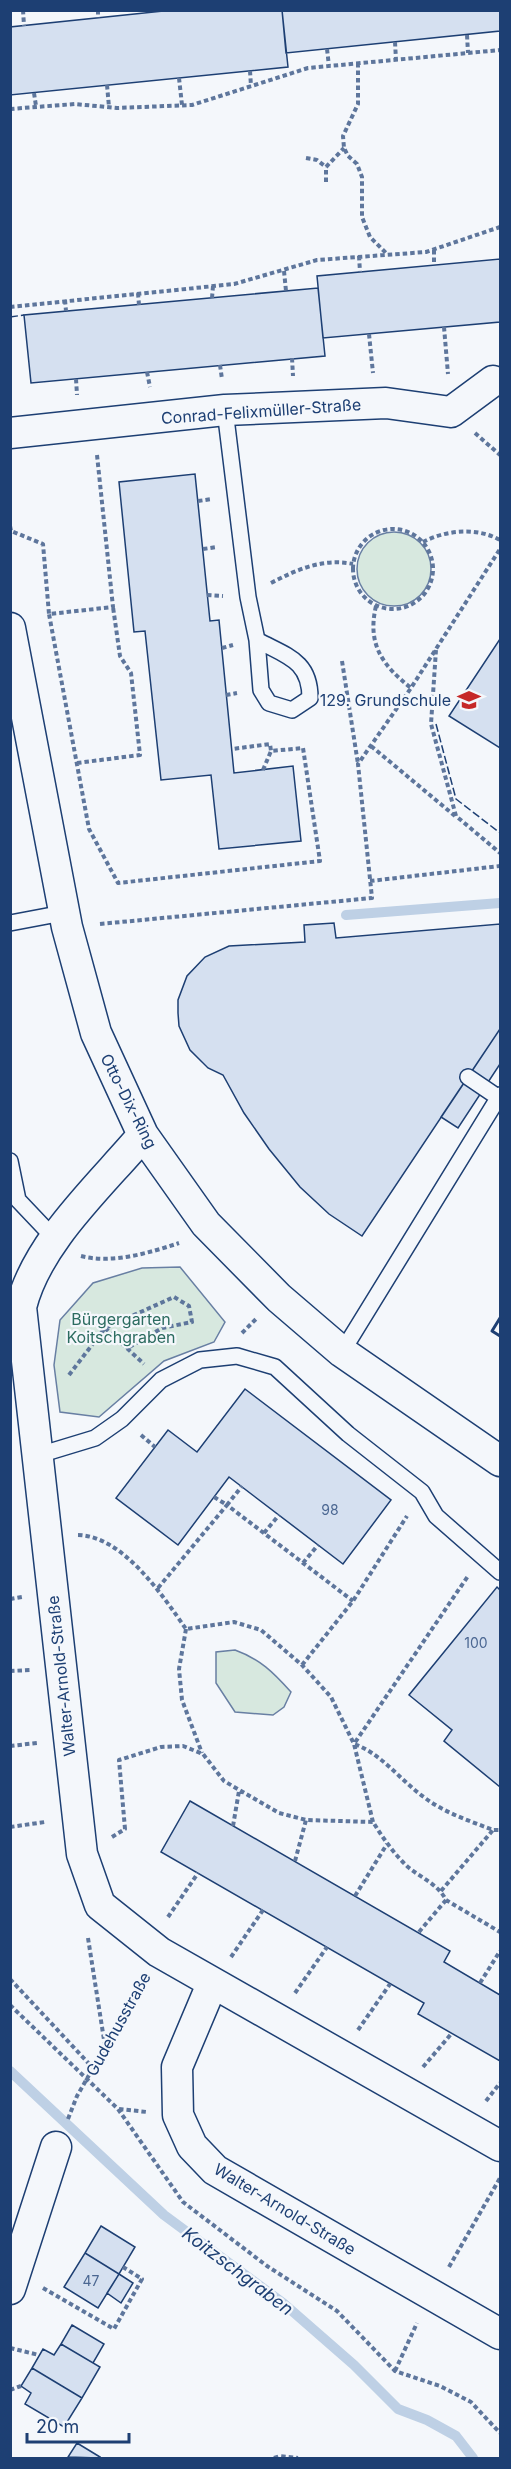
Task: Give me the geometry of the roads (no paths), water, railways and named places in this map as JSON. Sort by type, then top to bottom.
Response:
[{"type":"street","name":"Conrad-Felixmüller-Straße","points":[[10,433],[225,410],[386,403],[451,412],[497,381]]},
{"type":"street","name":"Otto-Dix-Ring","points":[[10,628],[23,766],[96,1033],[143,1135],[206,1224],[279,1298],[342,1352],[501,1461]]},
{"type":"street","points":[[16,1307],[27,1282],[51,1243],[143,1135]]},
{"type":"street","name":"Walter-Arnold-Straße","points":[[16,1307],[39,1455],[67,1740],[82,1854],[100,1905],[154,1948],[212,1984],[177,2067],[178,2115],[192,2146],[215,2170],[501,2334]]},
{"type":"street","points":[[212,1984],[501,2146]]},
{"type":"street","points":[[13,2281],[56,2147]]},
{"type":"lane","points":[[225,410],[248,597],[257,640],[261,690],[269,704],[292,710],[310,698],[310,680],[298,662],[257,640]]},
{"type":"lane","points":[[10,923],[65,920]]},
{"type":"lane","points":[[342,1352],[500,1096],[468,1077]]},
{"type":"lane","points":[[10,1161],[18,1200],[51,1243]]},
{"type":"lane","points":[[39,1455],[95,1438],[122,1419],[161,1380],[201,1360],[237,1356],[274,1367],[348,1434],[422,1492],[436,1516],[501,1572]]},
{"type":"waterway","points":[[346,915],[500,903]]},
{"type":"waterway","name":"Koitzschgraben","points":[[10,2071],[164,2215],[283,2303],[354,2365],[398,2409],[427,2420],[456,2436],[473,2458]]},
{"type":"place","name":"129. Grundschule","points":[[469,700]]},
{"type":"park label","name":"Bürgergarten Koitschgraben","points":[[121,1328]]}]
